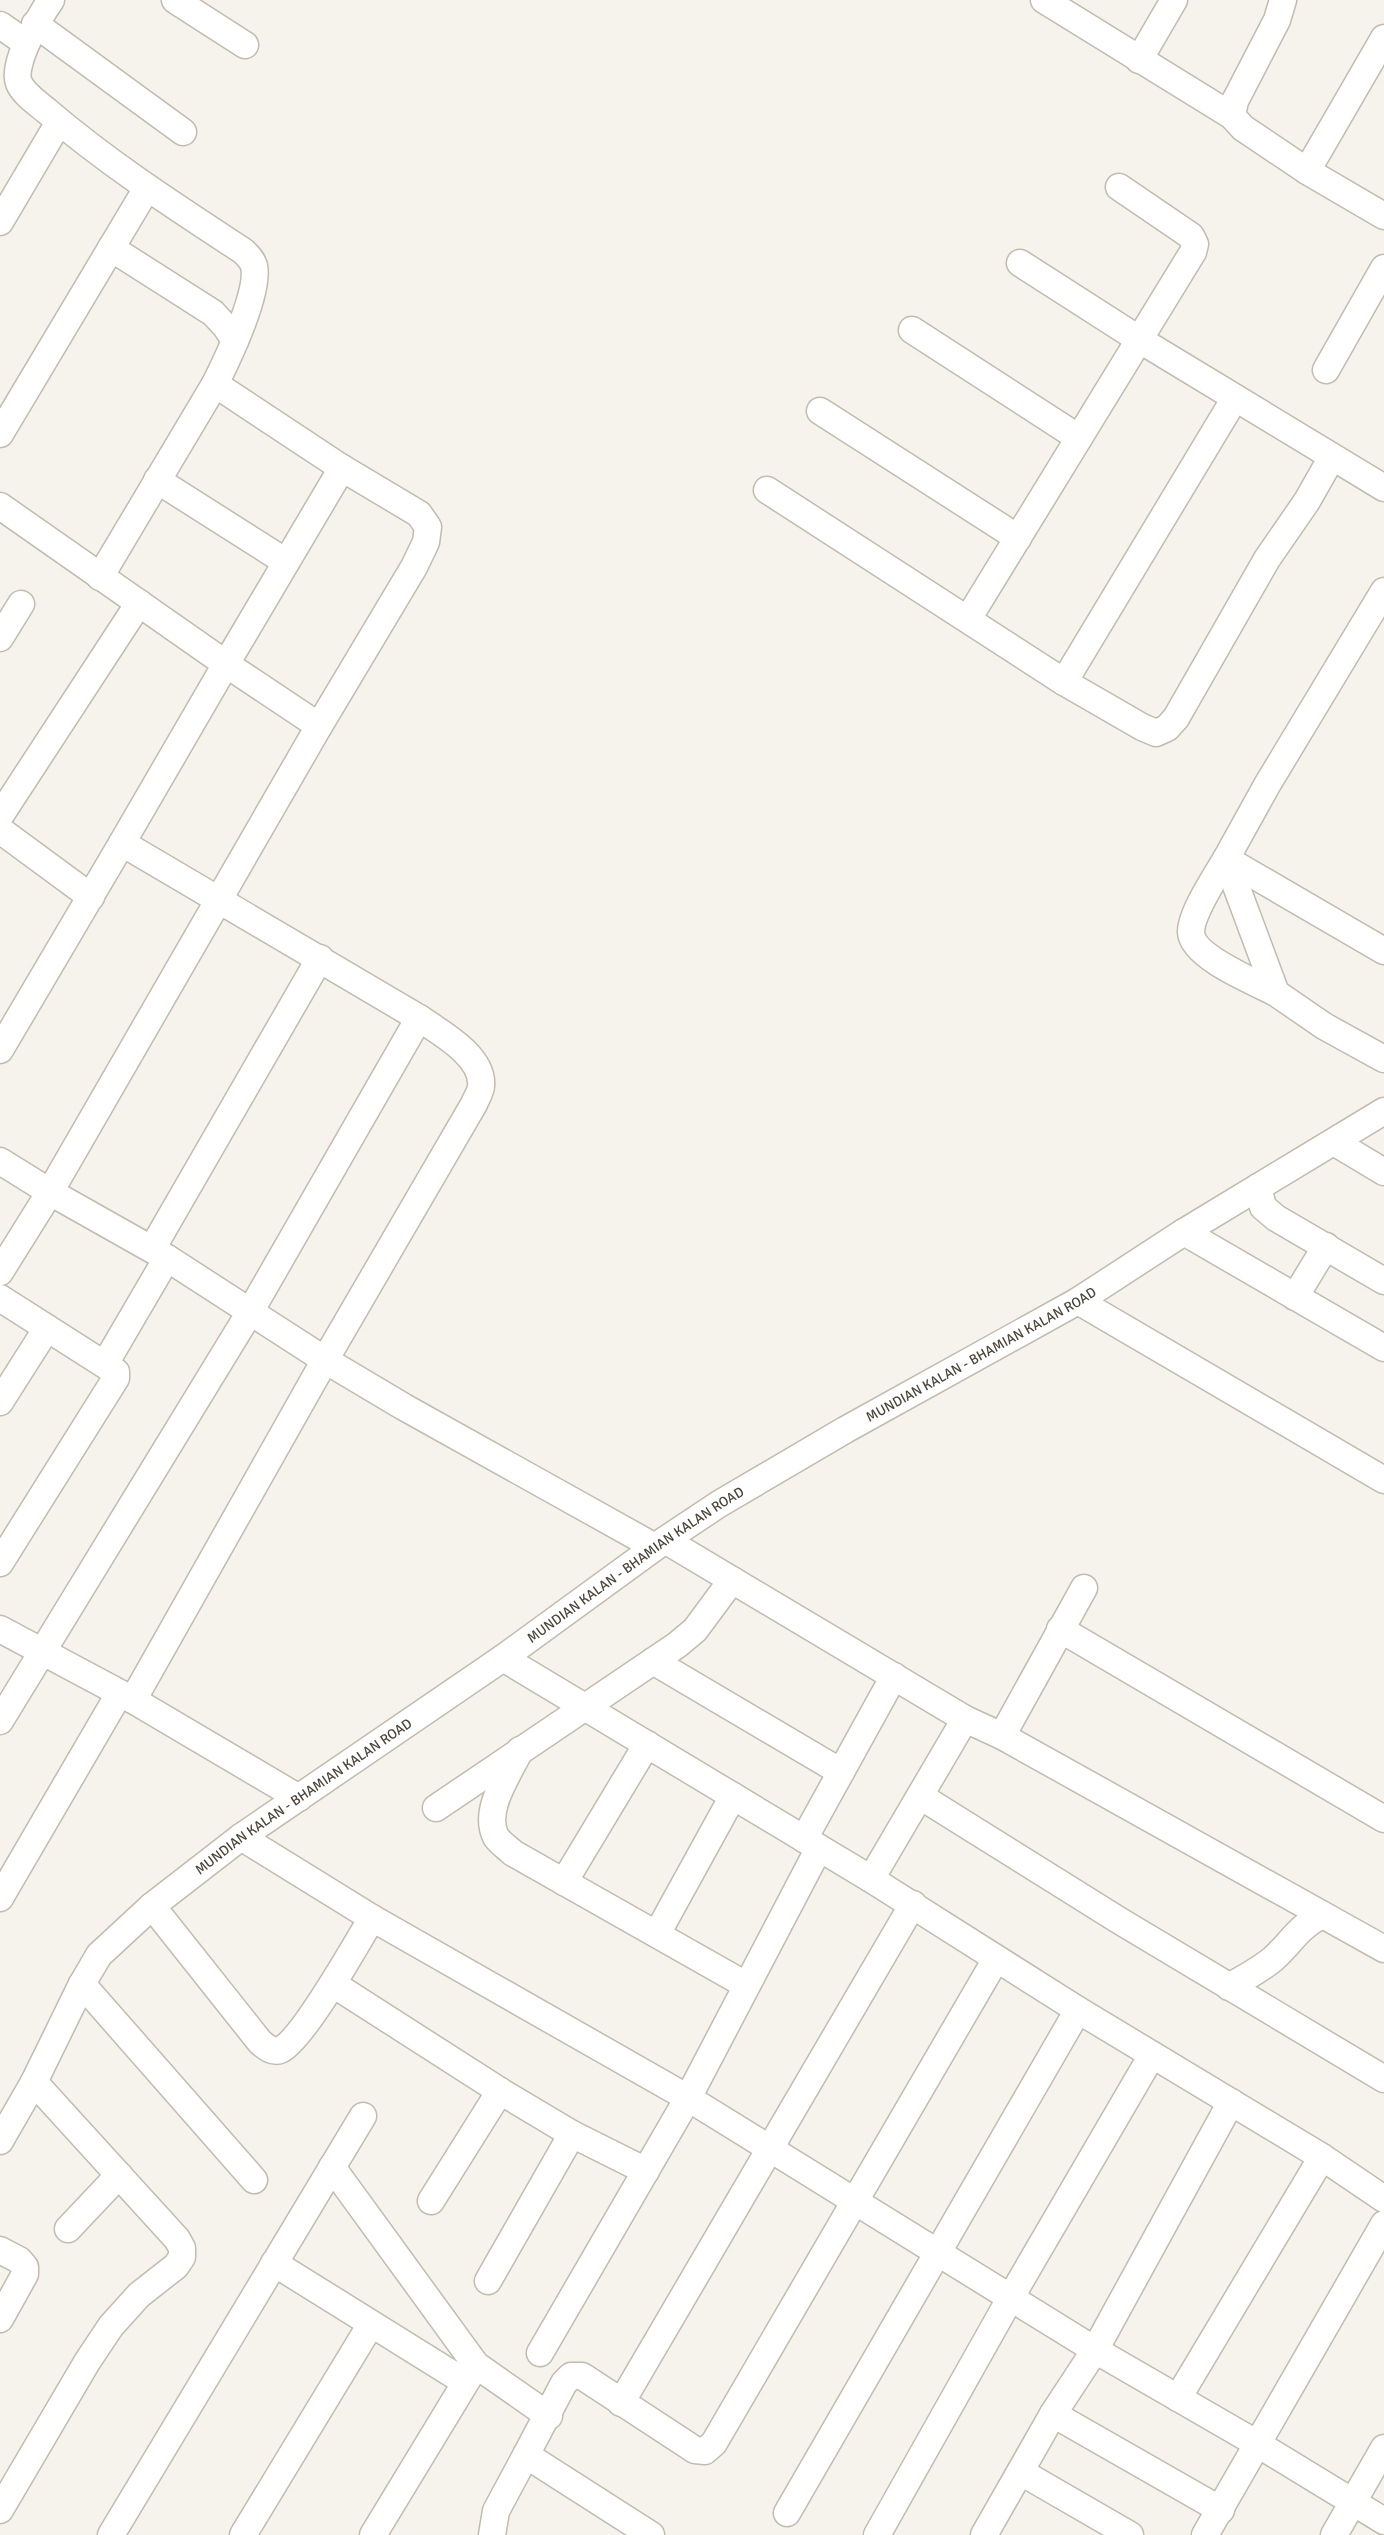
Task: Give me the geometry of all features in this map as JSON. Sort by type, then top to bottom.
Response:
[{"type":"street","points":[[51,0],[31,33],[18,71],[19,83],[28,95],[59,122],[147,188],[243,250],[251,259],[254,279],[250,295],[231,334],[215,384],[100,577]]},
{"type":"street","points":[[175,0],[245,45]]},
{"type":"street","points":[[1139,60],[1174,0]]},
{"type":"street","points":[[1232,116],[1235,101],[1277,20],[1284,0]]},
{"type":"street","points":[[1055,3],[1139,60],[1232,116],[1243,128],[1307,171],[1384,216]]},
{"type":"street","points":[[0,25],[31,33],[183,132]]},
{"type":"street","points":[[1307,171],[1384,38]]},
{"type":"street","points":[[0,222],[59,122]]},
{"type":"street","points":[[968,619],[1193,252],[1195,244],[1191,236],[1118,187]]},
{"type":"street","points":[[0,434],[147,188]]},
{"type":"street","points":[[111,248],[213,313],[231,334]]},
{"type":"street","points":[[1020,263],[1140,340],[1384,488]]},
{"type":"street","points":[[1326,370],[1384,268]]},
{"type":"street","points":[[912,330],[1080,438]]},
{"type":"street","points":[[0,1272],[50,1192],[319,726],[414,567],[426,542],[428,527],[419,514],[342,468],[215,384]]},
{"type":"street","points":[[1064,682],[1235,398]]},
{"type":"street","points":[[820,411],[1018,538]]},
{"type":"street","points":[[767,490],[1064,682],[1142,727],[1156,732],[1167,728],[1176,718],[1267,559],[1307,501],[1332,457]]},
{"type":"street","points":[[0,1050],[342,468]]},
{"type":"street","points":[[157,480],[286,562]]},
{"type":"street","points":[[0,506],[226,664],[319,726]]},
{"type":"street","points":[[1384,591],[1267,785],[1196,915],[1191,932],[1196,945],[1208,957],[1276,993],[1324,1026],[1384,1059]]},
{"type":"street","points":[[0,816],[139,603]]},
{"type":"street","points":[[0,638],[21,604]]},
{"type":"street","points":[[0,830],[91,897]]},
{"type":"street","points":[[0,1898],[126,1696],[325,1360],[474,1104],[482,1085],[474,1062],[456,1043],[419,1018],[122,842]]},
{"type":"street","points":[[1226,859],[1384,951]]},
{"type":"street","points":[[1226,859],[1276,993]]},
{"type":"street","points":[[105,1364],[159,1254],[320,958]]},
{"type":"street","points":[[0,1721],[250,1312],[419,1018]]},
{"type":"street","name":"MUNDIAN KALAN - BHAMIAN KALAN ROAD","points":[[0,2141],[34,2082],[82,1984],[99,1955],[152,1906],[241,1837],[503,1658],[660,1543],[719,1504],[845,1430],[1078,1301],[1184,1232],[1384,1111]]},
{"type":"street","points":[[1334,1142],[1384,1172]]},
{"type":"street","points":[[0,1161],[50,1192],[159,1254],[325,1360],[404,1407],[732,1580],[964,1718],[1002,1736],[1384,1949]]},
{"type":"street","points":[[1258,1187],[1263,1207],[1276,1218],[1384,1280]]},
{"type":"street","points":[[1184,1232],[1384,1348]]},
{"type":"street","points":[[1295,1297],[1326,1246]]},
{"type":"street","points":[[0,1298],[105,1364],[116,1372],[116,1378],[0,1563]]},
{"type":"street","points":[[1078,1301],[1384,1480]]},
{"type":"street","points":[[0,1402],[47,1328]]},
{"type":"street","points":[[436,1808],[653,1661],[695,1630],[732,1580]]},
{"type":"street","points":[[1002,1736],[1084,1588]]},
{"type":"street","points":[[0,1629],[126,1696],[298,1798]]},
{"type":"street","points":[[1060,1629],[1384,1819]]},
{"type":"street","points":[[503,1658],[913,1904],[996,1959],[1322,2158],[1384,2199]]},
{"type":"street","points":[[653,1661],[841,1772]]},
{"type":"street","points":[[540,2353],[688,2098],[746,1985],[811,1844],[841,1772],[894,1676]]},
{"type":"street","points":[[871,1879],[964,1718]]},
{"type":"street","points":[[564,1882],[646,1744]]},
{"type":"street","points":[[520,1750],[495,1802],[491,1821],[497,1838],[513,1853],[746,1985]]},
{"type":"street","points":[[657,1934],[733,1796]]},
{"type":"street","points":[[920,1796],[1229,1987],[1384,2079]]},
{"type":"street","points":[[241,1837],[372,1918],[772,2148],[1095,2350],[1256,2443],[1384,2521]]},
{"type":"street","points":[[621,2403],[772,2148],[913,1904]]},
{"type":"street","points":[[152,1906],[268,2049],[279,2051],[290,2044],[333,1984],[372,1918]]},
{"type":"street","points":[[1229,1987],[1272,1960],[1296,1932],[1308,1922],[1322,1915]]},
{"type":"street","points":[[492,2535],[496,2511],[549,2416],[564,2383],[571,2376],[582,2376],[695,2450],[705,2451],[714,2443],[857,2202],[996,1959]]},
{"type":"street","points":[[82,1984],[254,2180]]},
{"type":"street","points":[[333,1984],[500,2091],[572,2134],[646,2171]]},
{"type":"street","points":[[787,2513],[1078,2010]]},
{"type":"street","points":[[877,2535],[1011,2297],[1152,2055]]},
{"type":"street","points":[[0,2510],[9,2475],[111,2326],[139,2295],[176,2266],[182,2258],[182,2248],[177,2239],[34,2082]]},
{"type":"street","points":[[431,2201],[500,2091]]},
{"type":"street","points":[[984,2535],[1052,2414],[1095,2350],[1231,2102]]},
{"type":"street","points":[[111,2535],[363,2116]]},
{"type":"street","points":[[488,2281],[572,2134]]},
{"type":"street","points":[[1178,2398],[1322,2158]]},
{"type":"street","points":[[332,2167],[471,2374]]},
{"type":"street","points":[[68,2229],[119,2175]]},
{"type":"street","points":[[1205,2535],[1221,2510],[1256,2443],[1383,2227]]},
{"type":"street","points":[[0,2250],[19,2260],[25,2267],[25,2274],[0,2319]]},
{"type":"street","points":[[274,2264],[371,2324],[549,2416]]},
{"type":"street","points":[[243,2535],[371,2324]]},
{"type":"street","points":[[373,2535],[471,2374]]},
{"type":"street","points":[[1052,2414],[1221,2510]]},
{"type":"street","points":[[1334,2535],[1384,2448]]},
{"type":"street","points":[[526,2455],[651,2535]]},
{"type":"street","points":[[1020,2472],[1130,2535]]}]
